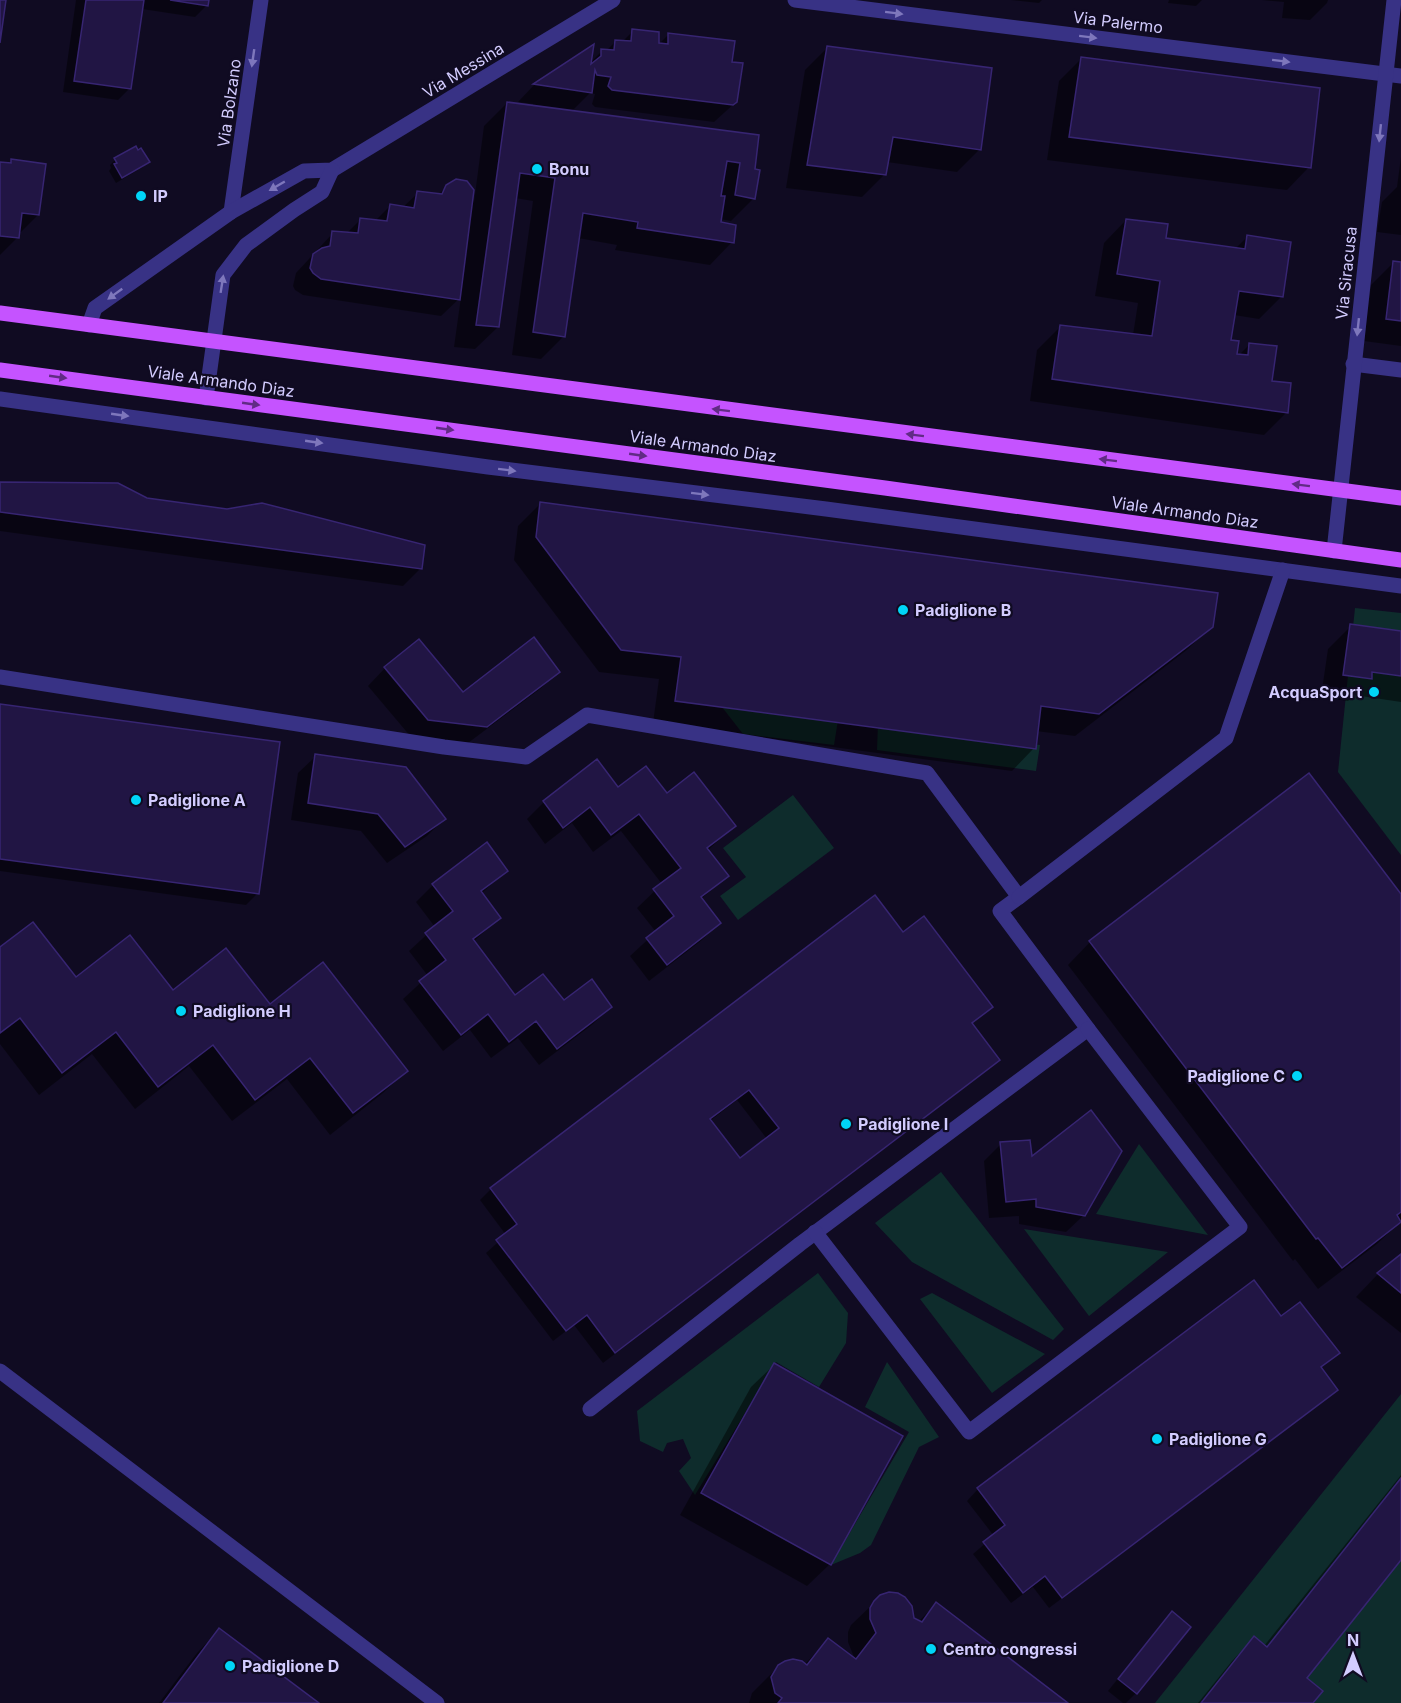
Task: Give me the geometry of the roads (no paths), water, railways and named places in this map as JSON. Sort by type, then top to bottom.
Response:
[{"type":"main road","points":[[0,313],[1401,498]]},
{"type":"main road","name":"Viale Armando Diaz","points":[[0,370],[885,488],[1401,560]]},
{"type":"street","name":"Via Bolzano","points":[[231,212],[261,0]]},
{"type":"street","name":"Via Messina","points":[[89,325],[95,308],[231,212],[304,171],[332,170],[613,0]]},
{"type":"street","name":"Via Palermo","points":[[795,0],[1394,76]]},
{"type":"street","name":"Via Siracusa","points":[[1334,551],[1353,364],[1394,76],[1394,0]]},
{"type":"street","name":"Via Messina","points":[[206,398],[222,275],[246,245],[322,192],[332,170]]},
{"type":"street","points":[[1353,364],[1401,370]]},
{"type":"street","points":[[0,399],[488,467],[826,509],[1401,586]]},
{"type":"street","points":[[815,1232],[969,1432],[1240,1227],[1000,911],[1226,738],[1283,570]]},
{"type":"street","points":[[0,677],[526,758],[587,715],[927,773],[1019,897]]},
{"type":"street","points":[[590,1409],[815,1232],[1088,1029]]},
{"type":"street","points":[[0,1371],[437,1703]]},
{"type":"place","name":"Bonu","points":[[537,169]]},
{"type":"place","name":"IP","points":[[141,196]]},
{"type":"place","name":"Padiglione B","points":[[903,610]]},
{"type":"place","name":"AcquaSport","points":[[1374,692]]},
{"type":"place","name":"Padiglione A","points":[[136,800]]},
{"type":"place","name":"Padiglione H","points":[[181,1011]]},
{"type":"place","name":"Padiglione C","points":[[1297,1076]]},
{"type":"place","name":"Padiglione I","points":[[846,1124]]},
{"type":"place","name":"Padiglione G","points":[[1157,1439]]},
{"type":"place","name":"Centro congressi","points":[[931,1649]]},
{"type":"place","name":"Padiglione D","points":[[230,1666]]}]
